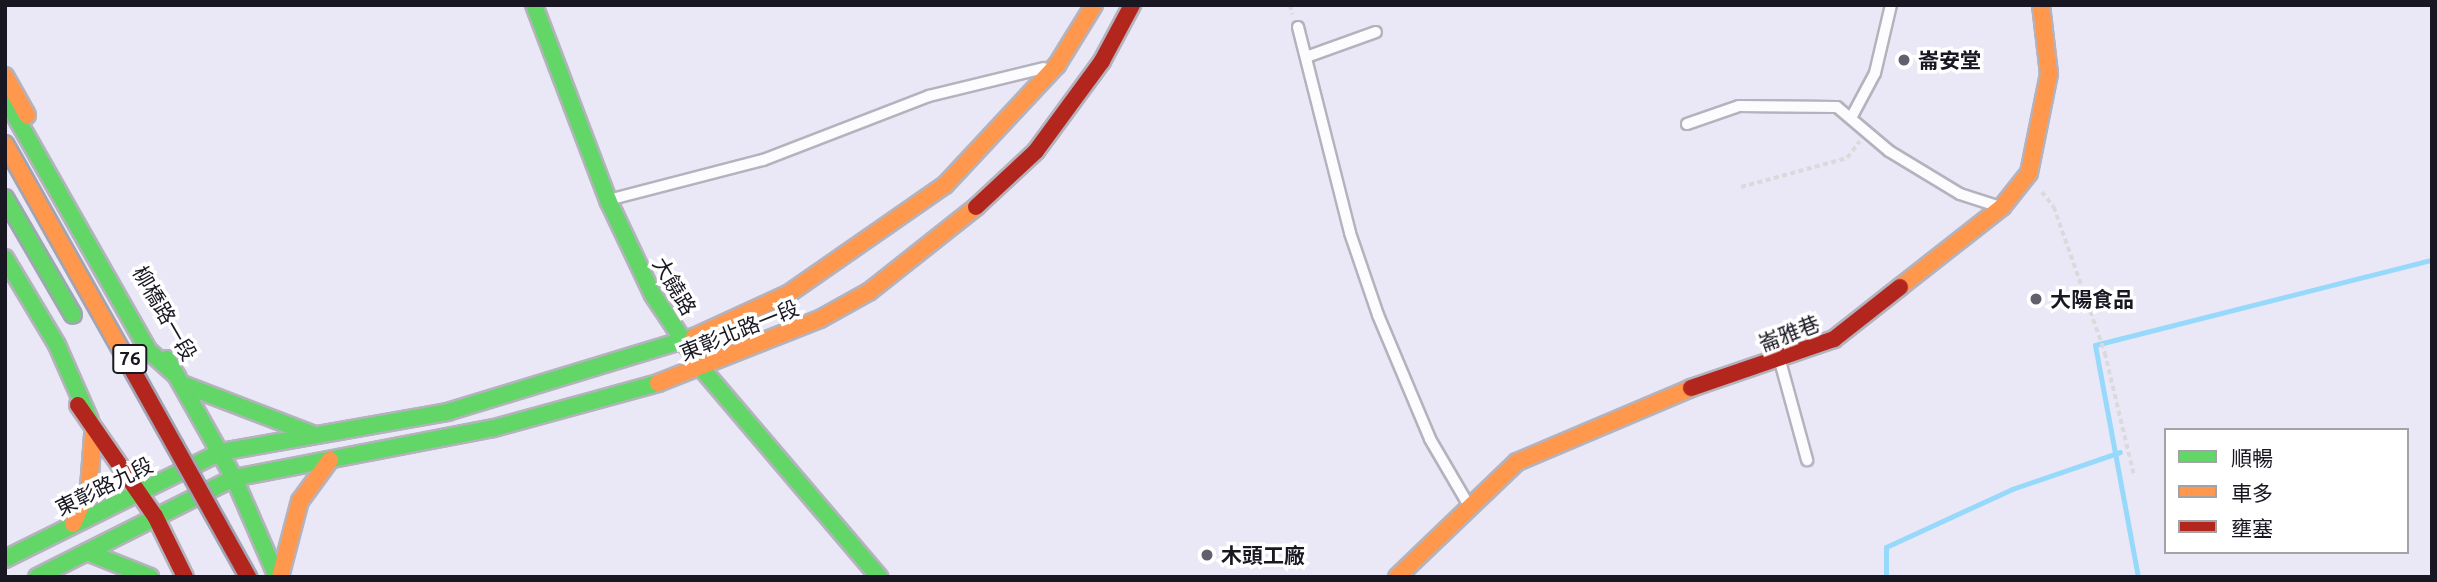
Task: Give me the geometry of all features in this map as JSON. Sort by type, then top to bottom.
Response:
[{"type":"main road","name":"大饒路","points":[[534,5],[608,200],[684,341],[703,370],[879,577]]},
{"type":"main road","name":"東彰北路一段","points":[[221,452],[447,412],[684,341],[789,294],[894,226],[945,185],[1057,65],[1094,5]]},
{"type":"main road","name":"東彰北路一段","points":[[234,478],[494,428],[703,370],[870,291],[965,218],[1053,130],[1132,5]]},
{"type":"main road","name":"崙雅巷","points":[[1397,577],[1468,504],[1517,462],[1567,435],[1780,361],[1834,339],[2002,207],[2028,174],[2049,74],[2041,5]]},
{"type":"main road","name":"柳橋路一段","points":[[5,76],[221,452],[279,577]]},
{"type":"main road","points":[[5,98],[149,351],[179,380],[316,435]]},
{"type":"main road","name":"76","points":[[5,144],[248,577]]},
{"type":"main road","points":[[5,198],[79,326]]},
{"type":"main road","points":[[5,258],[92,427],[89,488],[73,524]]},
{"type":"main road","points":[[5,289],[92,427],[140,492],[185,577]]},
{"type":"main road","name":"東彰路九段","points":[[5,559],[221,452]]},
{"type":"main road","points":[[279,577],[300,501],[330,460]]},
{"type":"main road","points":[[160,466],[193,524]]},
{"type":"main road","points":[[37,577],[234,478]]},
{"type":"main road","points":[[87,552],[150,577]]},
{"type":"lane","points":[[1851,118],[1875,73],[1891,5]]},
{"type":"lane","points":[[1298,27],[1309,57],[1350,233],[1378,315],[1430,439],[1468,504]]},
{"type":"lane","points":[[1309,57],[1376,33]]},
{"type":"lane","points":[[608,200],[763,160],[929,96],[1057,65]]},
{"type":"lane","points":[[1688,124],[1740,106],[1822,104],[1851,118],[1960,194],[2002,207]]},
{"type":"lane","points":[[1780,361],[1807,460]]},
{"type":"path","points":[[1741,187],[1847,158],[1868,132]]},
{"type":"path","points":[[2028,174],[2054,207],[2063,232],[2105,353],[2134,475]]},
{"type":"waterway","points":[[2138,577],[2095,345],[2432,260]]},
{"type":"waterway","points":[[1886,577],[1886,547],[2012,489],[2120,452]]},
{"type":"traffic: fast","points":[[534,5],[608,200],[653,295],[703,370],[879,577]]},
{"type":"traffic: fast","points":[[5,98],[149,351],[177,376]]},
{"type":"traffic: fast","points":[[5,198],[73,315]]},
{"type":"traffic: fast","points":[[5,258],[57,345],[90,420]]},
{"type":"traffic: fast","points":[[5,559],[221,452],[447,412],[694,337]]},
{"type":"traffic: fast","points":[[167,359],[234,478],[277,577]]},
{"type":"traffic: fast","points":[[37,577],[234,478],[494,428],[658,383]]},
{"type":"traffic: fast","points":[[182,384],[315,435]]},
{"type":"traffic: fast","points":[[87,552],[150,577]]},
{"type":"traffic: slow","points":[[694,337],[788,294],[945,185],[1057,65],[1094,5]]},
{"type":"traffic: slow","points":[[1900,287],[2002,207],[2029,173],[2049,74],[2041,5]]},
{"type":"traffic: slow","points":[[5,76],[27,115]]},
{"type":"traffic: slow","points":[[5,144],[123,353]]},
{"type":"traffic: slow","points":[[658,383],[820,319],[870,291],[976,207]]},
{"type":"traffic: slow","points":[[1397,577],[1517,462],[1691,388]]},
{"type":"traffic: slow","points":[[73,524],[89,488],[93,435]]},
{"type":"traffic: slow","points":[[280,577],[300,501],[330,460]]},
{"type":"traffic: jam","points":[[976,207],[1036,151],[1102,61],[1132,5]]},
{"type":"traffic: jam","points":[[1691,388],[1834,339],[1900,287]]},
{"type":"traffic: jam","points":[[123,353],[248,577]]},
{"type":"traffic: jam","points":[[78,405],[155,516],[185,577]]},
{"type":"place","name":"崙安堂","points":[[1904,60]]},
{"type":"place","name":"大陽食品","points":[[2036,299]]},
{"type":"place","name":"木頭工廠","points":[[1207,555]]}]
